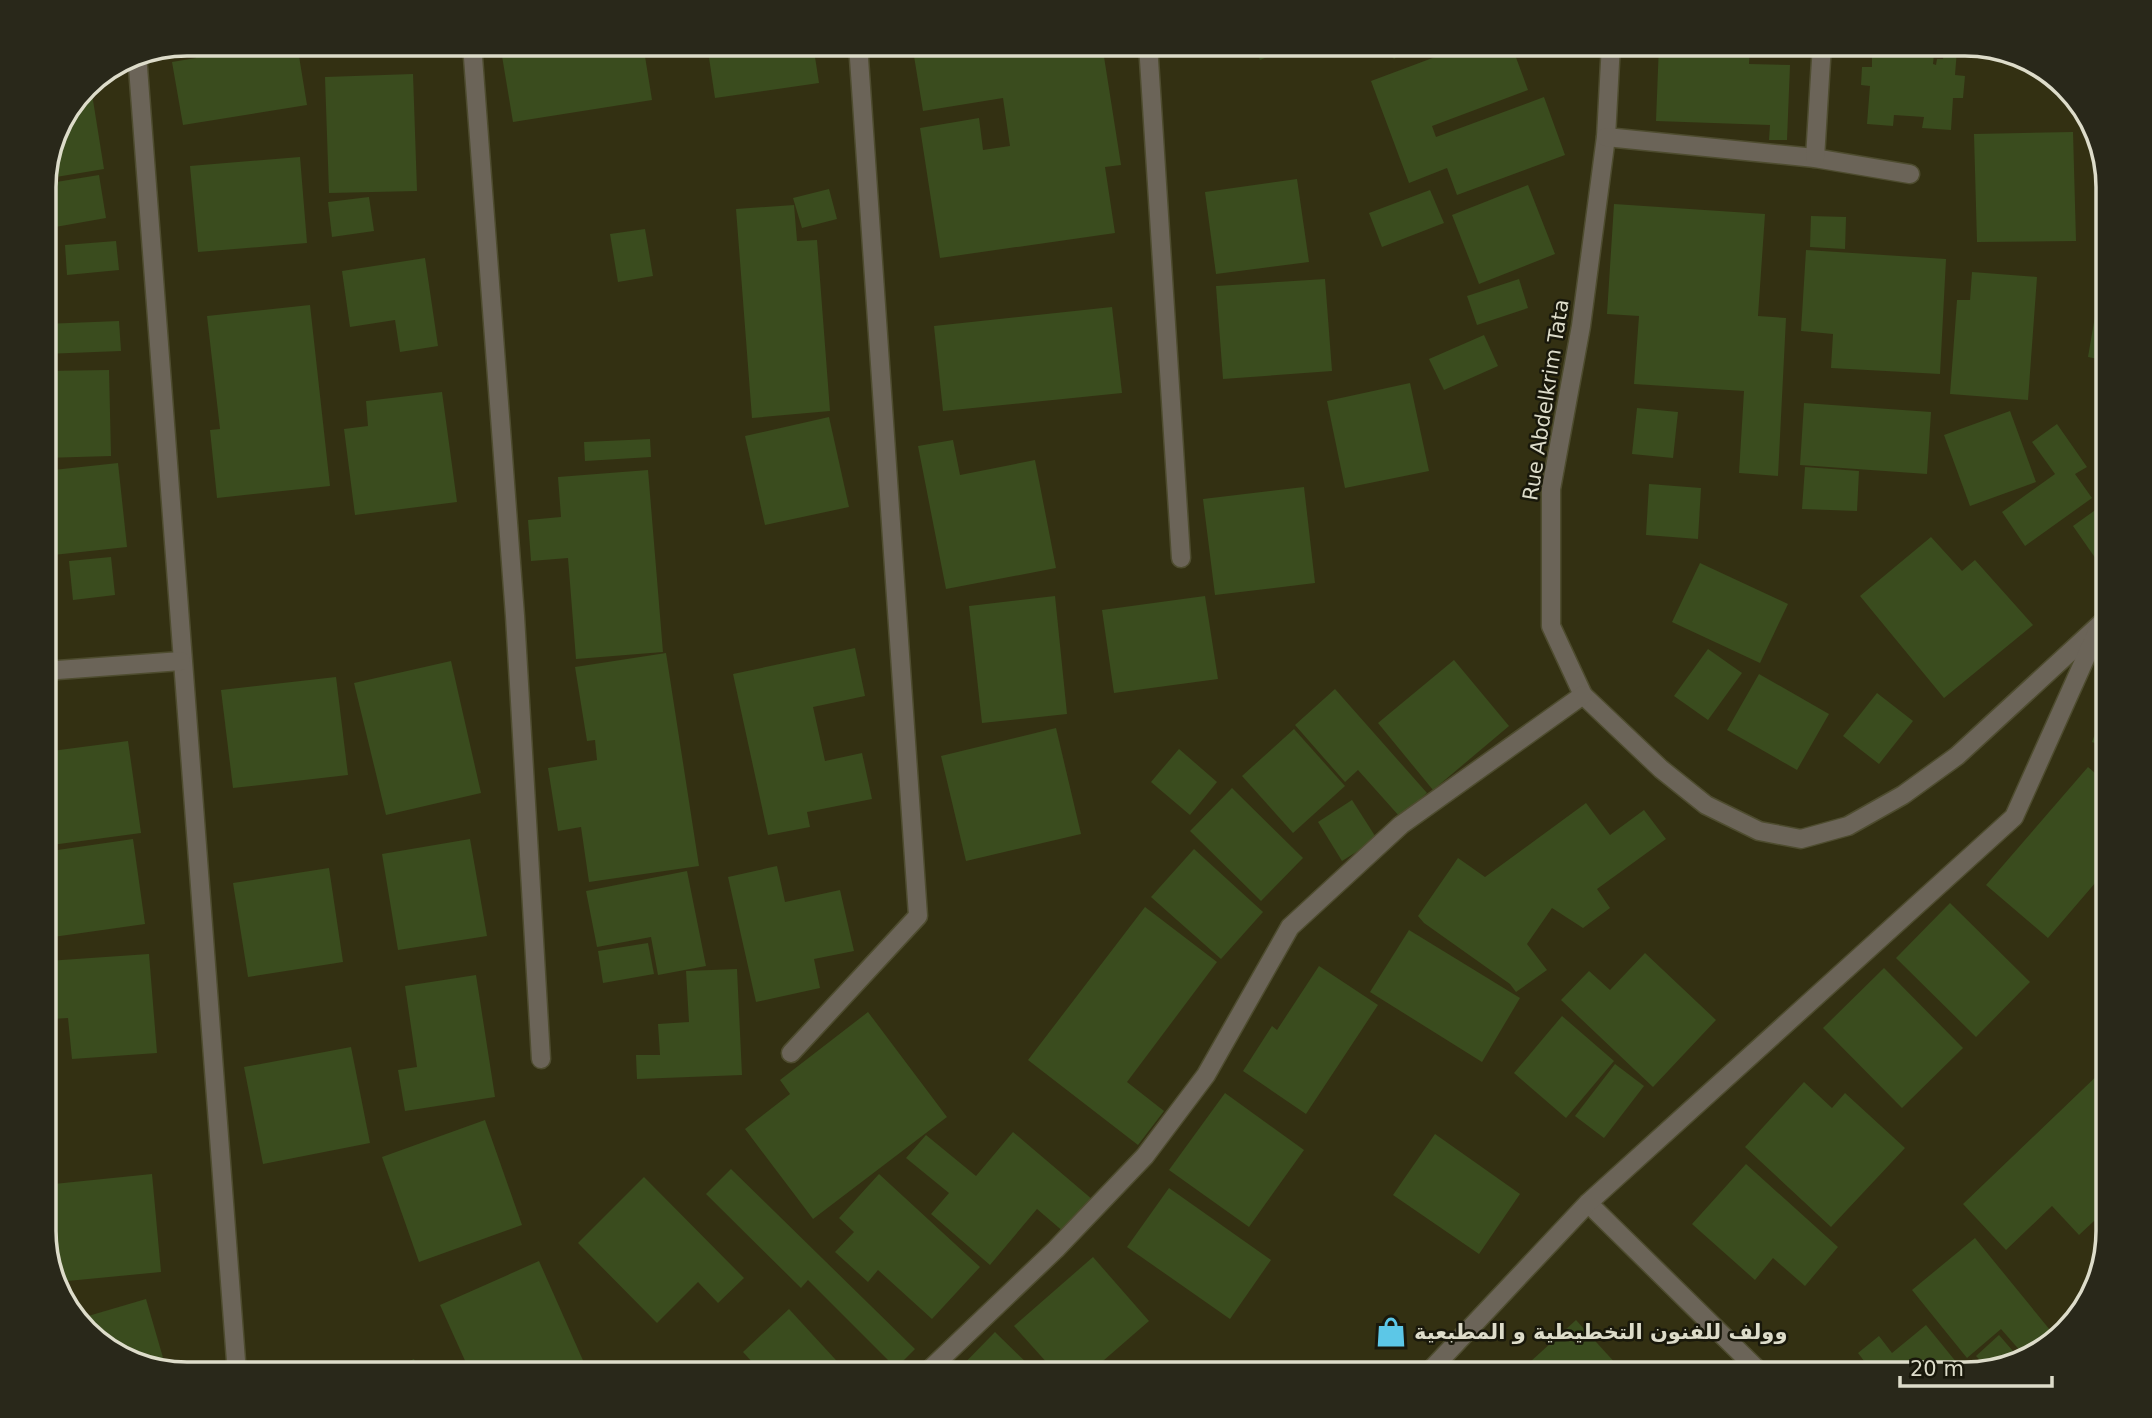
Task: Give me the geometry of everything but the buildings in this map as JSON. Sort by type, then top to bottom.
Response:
[{"type":"street","points":[[472,56],[515,616],[541,1059]]},
{"type":"street","points":[[791,1053],[918,916],[859,56]]},
{"type":"street","points":[[1149,56],[1181,558]]},
{"type":"street","name":"Rue Abdelkrim Tata","points":[[1610,56],[1606,137],[1580,326],[1551,489],[1551,626],[1583,695],[1661,769],[1706,805],[1759,831],[1801,839],[1847,827],[1903,795],[1957,757],[2096,627]]},
{"type":"street","points":[[1815,158],[1821,56]]},
{"type":"street","points":[[138,66],[236,1362]]},
{"type":"street","points":[[1606,137],[1815,158],[1910,174]]},
{"type":"street","points":[[1438,1362],[1588,1203],[2014,817],[2096,639]]},
{"type":"street","points":[[56,670],[181,661]]},
{"type":"street","points":[[937,1362],[1056,1248],[1145,1156],[1206,1075],[1290,926],[1401,825],[1583,695]]},
{"type":"street","points":[[1588,1203],[1750,1362]]},
{"type":"place","name":"وولف للفنون التخطيطية و المطبعية","points":[[1391,1332]]}]
